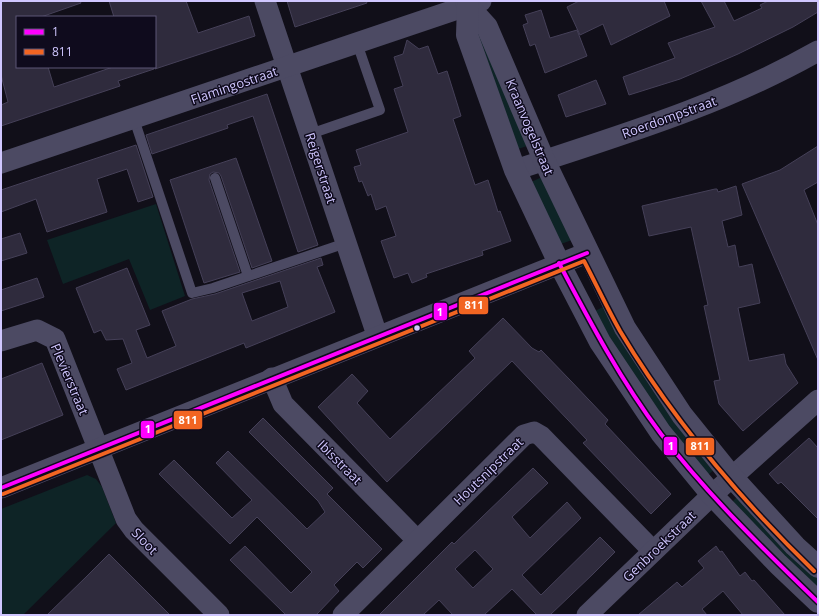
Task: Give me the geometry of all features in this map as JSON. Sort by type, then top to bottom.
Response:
[{"type":"street","name":"Reigerstraat","points":[[265,1],[377,335]]},
{"type":"street","name":"Flamingostraat","points":[[1,163],[472,3]]},
{"type":"street","name":"Kraanvogelstraat","points":[[472,3],[487,27],[544,160],[587,252],[625,328],[682,415],[732,477],[795,546],[818,567]]},
{"type":"street","name":"Kraanvogelstraat","points":[[472,3],[467,35],[515,170],[559,263],[605,349],[661,433],[712,495],[778,564],[818,602]]},
{"type":"street","name":"Roerdompstraat","points":[[515,170],[703,107],[795,64],[818,51]]},
{"type":"street","points":[[1,488],[377,335],[587,252]]},
{"type":"street","name":"Plevierstraat","points":[[1,341],[37,330],[55,339],[99,448]]},
{"type":"street","name":"Ibisstraat","points":[[272,378],[282,404],[417,540]]},
{"type":"street","name":"Genbroekstraat","points":[[587,615],[712,495],[818,400]]},
{"type":"street","name":"Houtsnipstraat","points":[[343,615],[524,435],[534,432],[542,436],[653,551]]},
{"type":"street","name":"Sloot","points":[[99,448],[126,519],[134,530],[220,615]]},
{"type":"lane","points":[[310,134],[380,110],[357,43]]},
{"type":"lane","points":[[134,118],[192,293],[346,243]]},
{"type":"lane","points":[[215,178],[248,276]]},
{"type":"green space","points":[[482,29],[530,145],[518,149],[473,33]]},
{"type":"green space","points":[[542,177],[572,240],[561,244],[531,182]]},
{"type":"green space","points":[[156,204],[185,296],[150,310],[129,259],[63,284],[47,240]]},
{"type":"green space","points":[[607,305],[716,468],[708,475],[667,427],[593,312]]},
{"type":"green space","points":[[87,475],[96,479],[102,487],[116,523],[23,615],[1,615],[1,509]]},
{"type":"green space","points":[[740,494],[818,575],[818,593],[729,505]]},
{"type":"building","points":[[1,1],[80,1],[81,3],[44,16],[16,16],[16,68],[48,68],[54,87],[110,68],[154,69],[118,81],[120,86],[1,126],[1,105],[8,102],[1,75]]},
{"type":"building","points":[[109,1],[186,1],[198,33],[249,16],[255,36],[155,69],[156,16],[114,16]]},
{"type":"building","points":[[287,1],[366,1],[367,3],[295,27]]},
{"type":"building","points":[[579,1],[664,1],[670,16],[611,45],[603,24],[580,35],[567,7]]},
{"type":"building","points":[[701,1],[724,1],[734,21],[762,8],[760,5],[768,1],[818,1],[818,12],[793,27],[738,54],[680,79],[629,95],[623,77],[675,58],[668,43],[715,27]]},
{"type":"building","points":[[541,10],[550,38],[577,30],[587,56],[545,73],[535,44],[530,46],[523,25],[528,23],[525,15]]},
{"type":"building","points":[[407,40],[419,49],[428,46],[438,74],[447,71],[461,116],[453,119],[475,185],[488,180],[498,212],[500,211],[511,241],[482,251],[483,255],[426,274],[427,277],[412,283],[408,273],[394,278],[381,241],[396,236],[386,206],[376,210],[371,194],[368,196],[362,181],[359,182],[354,167],[361,165],[356,150],[408,132],[394,89],[403,86],[394,57],[403,54]]},
{"type":"building","points":[[596,80],[606,104],[566,117],[558,95]]},
{"type":"building","points":[[267,94],[318,245],[298,252],[253,116],[227,125],[228,128],[152,154],[146,135]]},
{"type":"building","points":[[136,145],[153,197],[138,202],[127,169],[97,179],[107,212],[47,232],[36,199],[1,212],[1,190]]},
{"type":"building","points":[[818,146],[818,182],[804,190],[818,225],[818,360],[742,184],[780,170]]},
{"type":"building","points":[[236,158],[272,261],[252,268],[221,176],[219,173],[213,172],[210,174],[209,180],[240,272],[204,283],[170,180]]},
{"type":"building","points":[[736,186],[742,215],[722,221],[728,247],[735,245],[739,267],[752,264],[760,303],[738,308],[749,361],[784,354],[786,364],[798,383],[743,431],[719,404],[714,381],[720,380],[704,306],[708,305],[691,227],[649,236],[642,206],[715,189],[717,189],[718,192]]},
{"type":"building","points":[[20,233],[27,253],[1,261],[1,239]]},
{"type":"building","points":[[321,258],[323,265],[317,267],[335,312],[246,348],[244,343],[126,390],[117,369],[132,363],[123,339],[106,340],[101,330],[94,333],[76,288],[127,268],[150,325],[136,330],[147,358],[176,346],[162,311],[192,299],[215,294]],"holes":[[[280,281],[288,307],[252,321],[242,293]]]},
{"type":"building","points":[[37,278],[44,297],[1,311],[1,290]]},
{"type":"building","points":[[503,318],[532,348],[539,352],[541,350],[570,380],[608,420],[605,424],[671,494],[651,514],[583,443],[587,440],[512,361],[387,482],[318,407],[352,374],[368,391],[357,403],[390,439],[475,358],[469,351]]},
{"type":"building","points":[[42,363],[63,415],[1,440],[1,379]]},
{"type":"building","points":[[263,418],[333,488],[327,494],[382,549],[363,568],[357,562],[334,585],[339,591],[316,615],[286,615],[230,560],[245,546],[291,593],[312,572],[257,517],[230,544],[159,474],[174,460],[232,518],[252,500],[216,463],[228,451],[307,529],[325,512],[318,501],[249,432]]},
{"type":"building","points":[[809,438],[818,448],[818,519],[781,482],[778,484],[769,474]]},
{"type":"building","points":[[533,468],[548,483],[512,517],[530,538],[567,502],[581,518],[522,575],[541,595],[600,537],[615,552],[550,615],[537,615],[512,589],[484,615],[453,615],[439,600],[423,615],[379,615],[452,542],[454,544]],"holes":[[[475,550],[493,569],[473,588],[455,569]]]},
{"type":"building","points":[[716,546],[720,552],[722,551],[740,576],[745,572],[785,615],[743,615],[723,591],[702,609],[707,615],[638,615],[677,582],[682,587],[704,568],[698,561]]},
{"type":"building","points":[[109,554],[170,615],[47,615],[86,577]]},
{"type":"transit line","name":"1","points":[[1,488],[587,253]]},
{"type":"transit line","name":"811","points":[[3,494],[584,261],[620,331],[662,396],[734,487],[814,571]]},
{"type":"transit line","name":"1","points":[[559,263],[619,372],[646,414],[661,434],[717,500],[818,602]]}]
